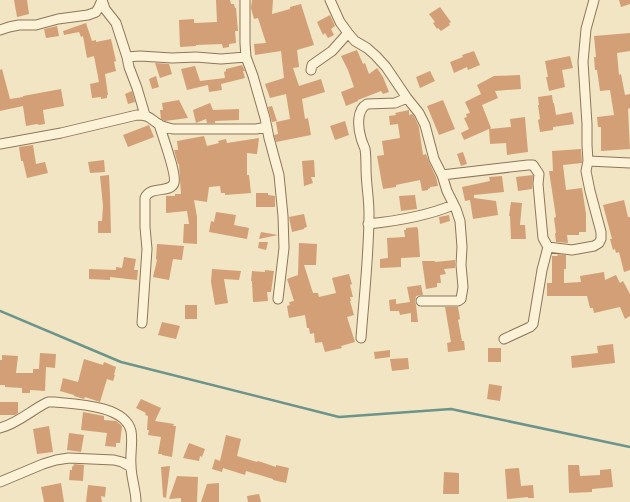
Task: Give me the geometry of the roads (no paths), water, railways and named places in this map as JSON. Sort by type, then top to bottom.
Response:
[{"type":"street","points":[[0,30],[9,26],[36,25],[58,19],[88,15],[96,12],[102,0]]},
{"type":"street","points":[[102,0],[105,9],[116,23],[144,115]]},
{"type":"street","points":[[245,0],[246,57],[253,76],[279,175],[284,248],[278,299]]},
{"type":"street","points":[[330,0],[340,22],[348,33],[355,41],[367,48],[376,56],[386,67],[419,113],[425,125],[434,159],[460,221],[463,287],[461,299],[458,301],[422,301]]},
{"type":"street","points":[[548,247],[572,250],[594,246],[602,239],[586,171],[588,161],[587,124],[583,62],[586,29],[594,0]]},
{"type":"street","points":[[311,70],[312,65],[332,51],[348,33]]},
{"type":"street","points":[[127,57],[196,57],[221,59],[246,57]]},
{"type":"street","points":[[361,338],[368,224],[368,189],[366,181],[366,156],[360,136],[359,125],[361,110],[367,104],[395,103],[407,98]]},
{"type":"street","points":[[0,144],[61,133],[137,115],[144,115],[165,127],[173,129],[256,129],[267,127]]},
{"type":"street","points":[[142,323],[147,249],[145,198],[153,191],[172,186],[174,182],[172,166],[159,124]]},
{"type":"street","points":[[588,161],[630,163]]},
{"type":"street","points":[[442,175],[528,165],[533,165],[539,174],[538,184],[543,238],[548,247],[542,270],[533,324],[530,327],[504,339]]},
{"type":"street","points":[[368,224],[391,222],[420,216],[454,205]]},
{"type":"street","points":[[0,428],[17,422],[48,402],[98,407],[113,412],[125,419],[130,430],[132,438],[131,467],[136,502]]},
{"type":"street","points":[[0,482],[43,464],[69,458],[114,460],[131,467]]},
{"type":"waterway","points":[[0,311],[121,362],[339,417],[451,409],[630,447]]}]
